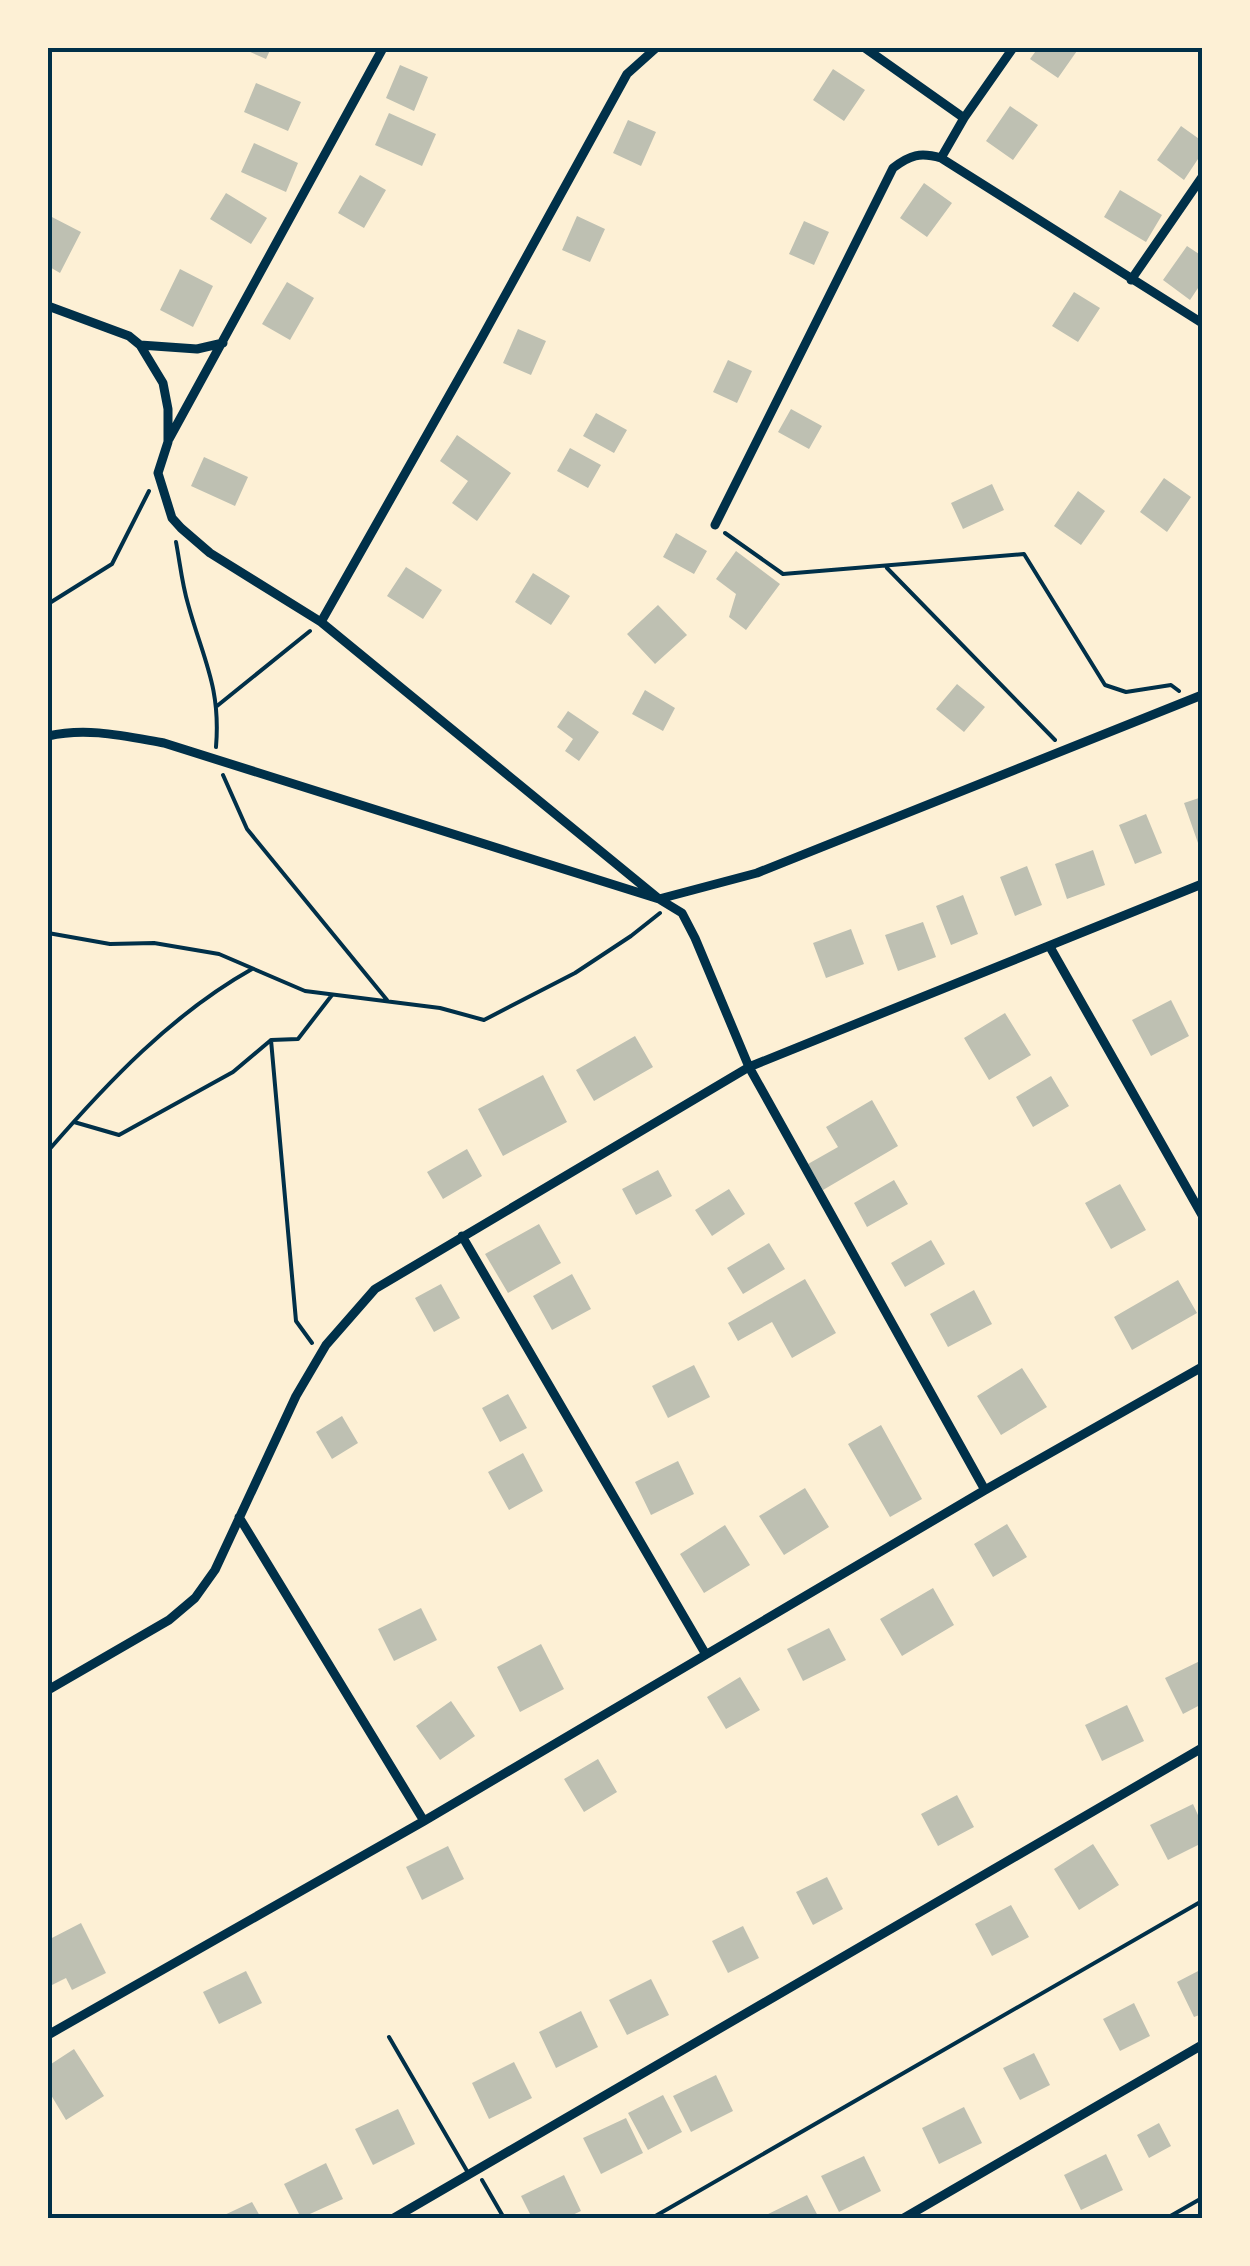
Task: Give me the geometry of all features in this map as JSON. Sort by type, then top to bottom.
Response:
[{"type":"street","points":[[383,48],[168,442],[158,474],[172,518],[210,553],[321,622],[659,899],[682,913],[749,1067],[985,1490]]},
{"type":"street","points":[[321,622],[627,74],[656,48]]},
{"type":"street","points":[[864,48],[964,118]]},
{"type":"street","points":[[940,158],[1012,48]]},
{"type":"street","points":[[714,526],[893,168],[908,157],[923,153],[940,158],[1202,323]]},
{"type":"street","points":[[1131,280],[1202,177]]},
{"type":"street","points":[[48,306],[128,336],[140,345],[163,383],[168,442]]},
{"type":"street","points":[[140,345],[197,349],[223,344]]},
{"type":"street","points":[[48,736],[93,731],[164,742],[659,899],[758,873],[1202,695]]},
{"type":"street","points":[[48,1690],[168,1620],[195,1598],[215,1570],[296,1396],[326,1344],[376,1289],[749,1067],[1202,884]]},
{"type":"street","points":[[1050,947],[1202,1215]]},
{"type":"street","points":[[462,1236],[706,1653]]},
{"type":"street","points":[[48,2035],[424,1821],[985,1490],[1202,1367]]},
{"type":"street","points":[[239,1516],[424,1821]]},
{"type":"street","points":[[394,2218],[1202,1748]]},
{"type":"street","points":[[904,2218],[1202,2045]]},
{"type":"lane","points":[[652,2218],[1202,1900]]},
{"type":"lane","points":[[390,2037],[473,2173]]},
{"type":"lane","points":[[1167,2218],[1202,2198]]},
{"type":"path","points":[[48,604],[112,564],[158,474]]},
{"type":"path","points":[[172,518],[187,602],[211,672],[218,718],[215,759],[247,829],[388,1002]]},
{"type":"path","points":[[714,526],[783,574],[1024,554],[1105,685],[1126,692],[1171,684],[1191,700]]},
{"type":"path","points":[[885,566],[1065,750]]},
{"type":"path","points":[[217,706],[321,622]]},
{"type":"path","points":[[48,934],[110,944],[154,943],[218,954],[305,991],[440,1008],[484,1020],[575,973],[670,905]]},
{"type":"path","points":[[48,1151],[163,1032],[222,986],[253,969]]},
{"type":"path","points":[[74,1122],[119,1135],[233,1072],[271,1040],[298,1039],[332,995]]},
{"type":"path","points":[[271,1040],[296,1321],[320,1355]]},
{"type":"path","points":[[473,2173],[504,2218]]},
{"type":"building","points":[[241,48],[271,48],[266,59]]},
{"type":"building","points":[[1038,48],[1079,48],[1058,78],[1030,59]]},
{"type":"building","points":[[400,65],[428,77],[414,111],[386,98]]},
{"type":"building","points":[[833,69],[865,90],[844,121],[813,100]]},
{"type":"building","points":[[256,83],[301,102],[288,131],[244,112]]},
{"type":"building","points":[[1010,106],[1038,125],[1013,160],[986,141]]},
{"type":"building","points":[[389,113],[436,134],[422,166],[375,145]]},
{"type":"building","points":[[628,120],[656,132],[641,166],[613,153]]},
{"type":"building","points":[[1181,126],[1202,141],[1202,153],[1184,180],[1157,160]]},
{"type":"building","points":[[254,143],[298,163],[286,192],[241,172]]},
{"type":"building","points":[[360,175],[386,190],[364,228],[338,213]]},
{"type":"building","points":[[924,183],[952,203],[927,237],[900,218]]},
{"type":"building","points":[[1120,190],[1162,215],[1146,242],[1104,217]]},
{"type":"building","points":[[226,193],[267,218],[251,244],[210,219]]},
{"type":"building","points":[[48,215],[81,232],[60,273],[48,266]]},
{"type":"building","points":[[577,216],[605,229],[590,262],[562,250]]},
{"type":"building","points":[[804,221],[829,232],[814,265],[789,254]]},
{"type":"building","points":[[1187,246],[1202,256],[1202,282],[1190,300],[1163,280]]},
{"type":"building","points":[[180,269],[213,286],[193,327],[160,310]]},
{"type":"building","points":[[287,282],[314,298],[290,340],[262,324]]},
{"type":"building","points":[[1074,292],[1100,308],[1078,342],[1052,326]]},
{"type":"building","points":[[518,329],[546,341],[531,375],[503,363]]},
{"type":"building","points":[[728,360],[752,371],[737,403],[713,392]]},
{"type":"building","points":[[791,409],[822,426],[809,449],[778,432]]},
{"type":"building","points":[[596,413],[627,430],[614,453],[583,436]]},
{"type":"building","points":[[457,435],[511,473],[477,521],[452,503],[468,481],[440,461]]},
{"type":"building","points":[[570,448],[601,465],[588,488],[557,471]]},
{"type":"building","points":[[204,457],[248,477],[235,506],[191,486]]},
{"type":"building","points":[[1164,478],[1191,497],[1167,532],[1140,512]]},
{"type":"building","points":[[992,484],[1004,510],[963,529],[951,503]]},
{"type":"building","points":[[1078,491],[1105,511],[1081,545],[1054,526]]},
{"type":"building","points":[[676,533],[707,551],[694,574],[663,557]]},
{"type":"building","points":[[736,551],[780,584],[746,630],[729,617],[736,594],[716,579]]},
{"type":"building","points":[[406,567],[442,590],[423,619],[387,596]]},
{"type":"building","points":[[533,573],[570,596],[551,625],[515,602]]},
{"type":"building","points":[[658,605],[687,635],[655,664],[627,634]]},
{"type":"building","points":[[957,684],[985,707],[964,732],[936,709]]},
{"type":"building","points":[[645,690],[675,708],[663,731],[632,714]]},
{"type":"building","points":[[568,711],[599,732],[579,761],[565,751],[573,739],[557,727]]},
{"type":"building","points":[[1202,797],[1202,842],[1198,843],[1184,803]]},
{"type":"building","points":[[1146,814],[1162,853],[1135,864],[1119,825]]},
{"type":"building","points":[[1093,850],[1105,885],[1067,899],[1055,864]]},
{"type":"building","points":[[1027,866],[1042,905],[1015,916],[1000,877]]},
{"type":"building","points":[[963,895],[978,934],[951,945],[936,906]]},
{"type":"building","points":[[923,922],[936,957],[898,971],[885,935]]},
{"type":"building","points":[[851,929],[864,964],[826,978],[813,943]]},
{"type":"building","points":[[1171,1000],[1189,1036],[1151,1056],[1132,1020]]},
{"type":"building","points":[[1005,1013],[1031,1055],[989,1080],[964,1038]]},
{"type":"building","points":[[635,1036],[653,1067],[594,1101],[576,1070]]},
{"type":"building","points":[[543,1075],[567,1122],[503,1156],[478,1109]]},
{"type":"building","points":[[1051,1076],[1069,1106],[1033,1127],[1016,1097]]},
{"type":"building","points":[[872,1100],[898,1146],[823,1190],[808,1164],[838,1147],[826,1127]]},
{"type":"building","points":[[467,1149],[482,1176],[443,1199],[427,1172]]},
{"type":"building","points":[[658,1170],[672,1196],[636,1215],[622,1189]]},
{"type":"building","points":[[894,1180],[908,1204],[867,1227],[854,1203]]},
{"type":"building","points":[[1120,1184],[1146,1230],[1111,1249],[1085,1203]]},
{"type":"building","points":[[729,1189],[745,1214],[712,1236],[695,1210]]},
{"type":"building","points":[[539,1224],[561,1263],[508,1293],[485,1254]]},
{"type":"building","points":[[931,1240],[945,1264],[905,1287],[891,1263]]},
{"type":"building","points":[[769,1243],[785,1269],[743,1294],[727,1268]]},
{"type":"building","points":[[572,1274],[591,1309],[552,1330],[533,1296]]},
{"type":"building","points":[[805,1279],[836,1333],[792,1358],[772,1322],[738,1341],[728,1323]]},
{"type":"building","points":[[1178,1280],[1197,1313],[1132,1350],[1114,1317]]},
{"type":"building","points":[[441,1284],[460,1318],[434,1332],[415,1298]]},
{"type":"building","points":[[974,1290],[992,1324],[948,1347],[930,1314]]},
{"type":"building","points":[[694,1365],[710,1397],[668,1418],[652,1386]]},
{"type":"building","points":[[1022,1368],[1047,1407],[1001,1435],[977,1396]]},
{"type":"building","points":[[508,1394],[527,1428],[500,1442],[482,1408]]},
{"type":"building","points":[[342,1416],[358,1443],[332,1459],[316,1432]]},
{"type":"building","points":[[881,1425],[922,1499],[890,1517],[848,1444]]},
{"type":"building","points":[[523,1453],[543,1491],[509,1510],[488,1472]]},
{"type":"building","points":[[678,1461],[694,1494],[651,1515],[635,1482]]},
{"type":"building","points":[[805,1488],[829,1527],[784,1555],[759,1516]]},
{"type":"building","points":[[1007,1524],[1027,1557],[993,1577],[974,1544]]},
{"type":"building","points":[[725,1525],[750,1565],[704,1593],[680,1554]]},
{"type":"building","points":[[933,1588],[954,1625],[902,1656],[880,1619]]},
{"type":"building","points":[[421,1608],[437,1640],[394,1661],[378,1629]]},
{"type":"building","points":[[829,1628],[846,1660],[803,1681],[787,1649]]},
{"type":"building","points":[[541,1644],[564,1689],[520,1712],[497,1667]]},
{"type":"building","points":[[1202,1660],[1202,1704],[1183,1714],[1165,1678]]},
{"type":"building","points":[[740,1677],[760,1710],[726,1729],[707,1697]]},
{"type":"building","points":[[451,1701],[475,1736],[440,1760],[416,1726]]},
{"type":"building","points":[[1127,1705],[1144,1741],[1102,1761],[1085,1725]]},
{"type":"building","points":[[598,1759],[617,1792],[584,1812],[564,1779]]},
{"type":"building","points":[[957,1795],[974,1827],[938,1846],[921,1814]]},
{"type":"building","points":[[1193,1804],[1202,1824],[1202,1843],[1168,1860],[1150,1825]]},
{"type":"building","points":[[1093,1844],[1119,1885],[1079,1910],[1054,1869]]},
{"type":"building","points":[[448,1846],[464,1879],[422,1900],[406,1867]]},
{"type":"building","points":[[827,1877],[843,1909],[813,1925],[796,1892]]},
{"type":"building","points":[[1011,1905],[1029,1937],[992,1956],[975,1924]]},
{"type":"building","points":[[81,1923],[106,1973],[72,1990],[66,1978],[48,1987],[48,1940]]},
{"type":"building","points":[[743,1926],[759,1958],[728,1973],[712,1941]]},
{"type":"building","points":[[1202,1969],[1202,2014],[1194,2017],[1177,1982]]},
{"type":"building","points":[[246,1971],[262,2003],[219,2024],[203,1992]]},
{"type":"building","points":[[651,1979],[669,2015],[627,2035],[609,2000]]},
{"type":"building","points":[[1134,2003],[1150,2036],[1120,2051],[1103,2019]]},
{"type":"building","points":[[581,2011],[598,2047],[556,2068],[539,2032]]},
{"type":"building","points":[[74,2049],[104,2096],[66,2120],[48,2090],[48,2066]]},
{"type":"building","points":[[1034,2053],[1050,2085],[1020,2100],[1003,2068]]},
{"type":"building","points":[[514,2062],[532,2098],[489,2119],[472,2083]]},
{"type":"building","points":[[716,2075],[733,2111],[691,2132],[673,2096]]},
{"type":"building","points":[[663,2095],[682,2132],[648,2150],[628,2113]]},
{"type":"building","points":[[964,2107],[982,2143],[939,2164],[922,2128]]},
{"type":"building","points":[[398,2109],[415,2144],[373,2165],[355,2129]]},
{"type":"building","points":[[626,2118],[643,2153],[601,2174],[583,2138]]},
{"type":"building","points":[[1159,2123],[1171,2146],[1149,2158],[1137,2135]]},
{"type":"building","points":[[1106,2154],[1123,2190],[1081,2210],[1064,2175]]},
{"type":"building","points":[[864,2156],[881,2191],[839,2212],[821,2176]]},
{"type":"building","points":[[326,2163],[343,2199],[301,2218],[284,2184]]},
{"type":"building","points":[[564,2175],[581,2211],[566,2218],[532,2218],[521,2196]]},
{"type":"building","points":[[807,2195],[819,2218],[760,2218]]},
{"type":"building","points":[[252,2202],[261,2218],[218,2218]]}]
